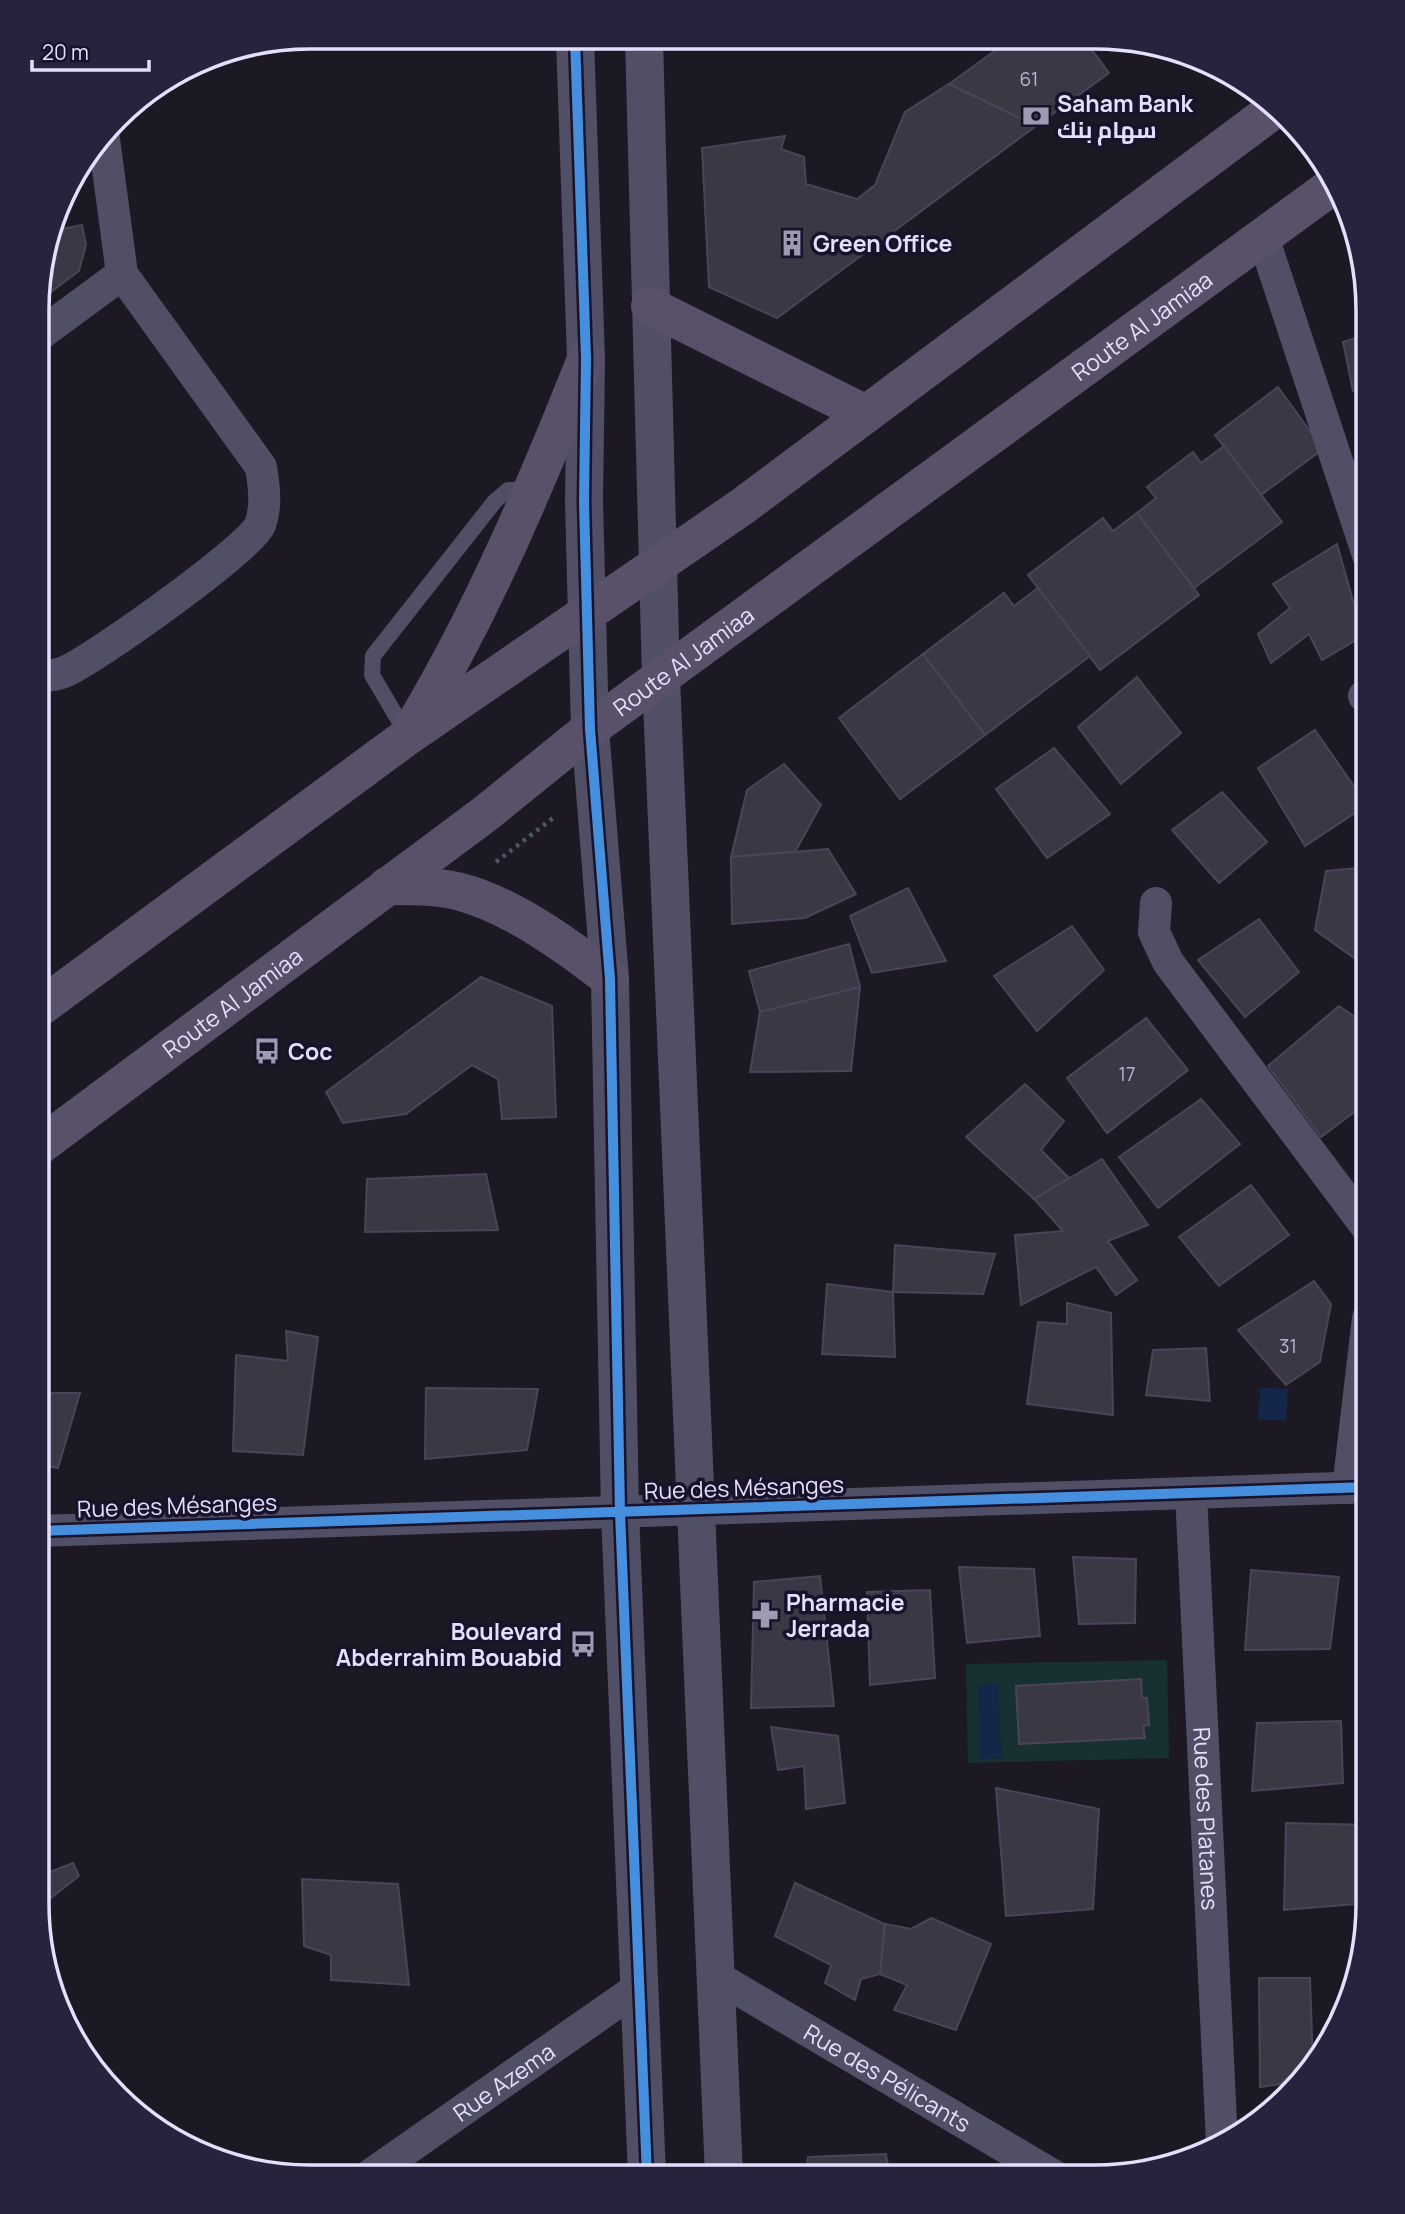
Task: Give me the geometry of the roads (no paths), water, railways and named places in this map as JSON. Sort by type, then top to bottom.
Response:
[{"type":"main road","points":[[49,1001],[408,736],[657,567],[1267,114]]},
{"type":"main road","name":"Route Al Jamiaa","points":[[49,1139],[485,814],[590,729],[1326,190]]},
{"type":"main road","points":[[650,306],[866,414]]},
{"type":"main road","points":[[408,736],[474,618],[534,490],[586,359]]},
{"type":"main road","points":[[387,886],[458,892],[539,929],[571,948],[610,979]]},
{"type":"street","points":[[575,49],[586,359],[584,502],[590,729],[610,979],[620,1511],[646,2165]]},
{"type":"street","points":[[644,49],[661,678],[724,2165]]},
{"type":"street","points":[[49,675],[64,673],[95,654],[234,554],[260,527],[265,496],[261,467],[122,274],[105,148]]},
{"type":"street","points":[[1263,237],[1356,519]]},
{"type":"street","points":[[49,328],[122,274]]},
{"type":"street","points":[[1156,902],[1154,932],[1168,962],[1356,1214]]},
{"type":"street","name":"Rue des Mésanges","points":[[49,1531],[1356,1488]]},
{"type":"street","name":"Rue des Platanes","points":[[1191,1493],[1221,2132]]},
{"type":"street","name":"Rue des Pélicants","points":[[717,1977],[1036,2165]]},
{"type":"street","name":"Rue Azema","points":[[384,2165],[638,1988]]},
{"type":"lane","points":[[408,736],[372,675],[373,656],[495,501],[508,491],[534,490]]},
{"type":"water","points":[[1260,1388],[1288,1389],[1286,1421],[1258,1419]]},
{"type":"water","points":[[998,1684],[1001,1758],[980,1759],[978,1685]]},
{"type":"place","name":"Saham Bank سهام بنك","points":[[1036,116]]},
{"type":"place","name":"Green Office","points":[[792,243]]},
{"type":"place","name":"Coc","points":[[267,1051]]},
{"type":"place","name":"Pharmacie Jerrada","points":[[765,1615]]},
{"type":"place","name":"Boulevard Abderrahim Bouabid","points":[[583,1644]]}]
